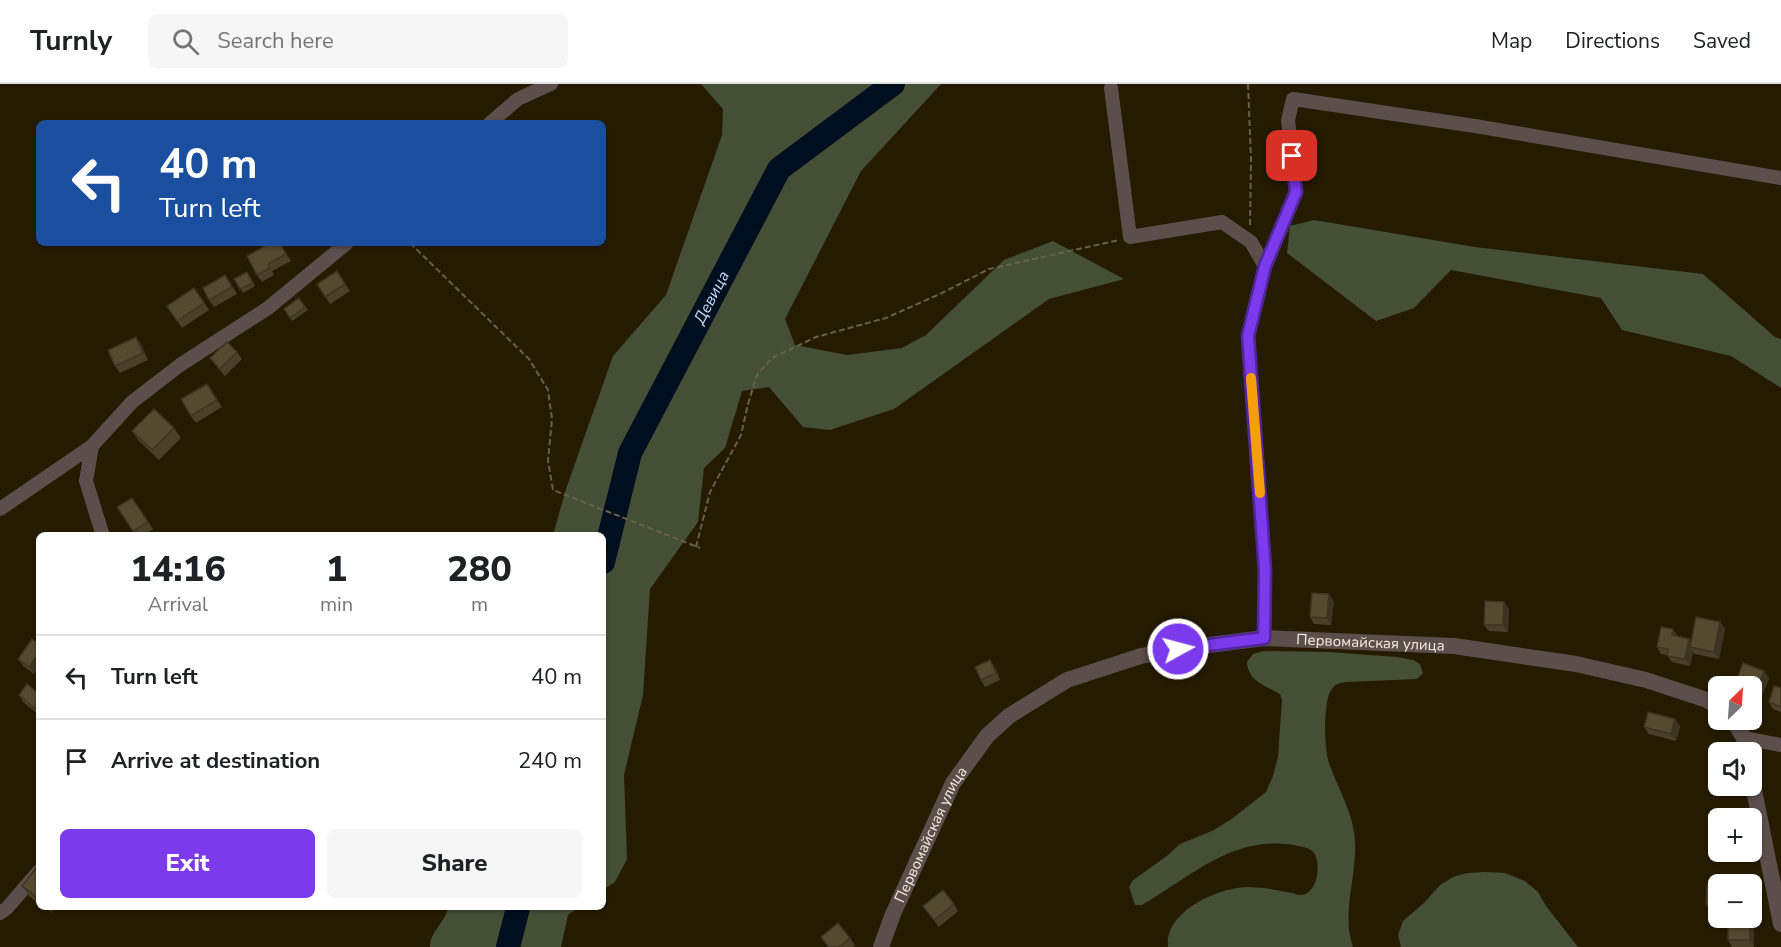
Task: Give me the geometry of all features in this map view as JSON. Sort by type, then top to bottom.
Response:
[{"type":"street","points":[[494,120],[518,99],[551,84]]},
{"type":"street","points":[[1111,88],[1130,237],[1222,222],[1251,242],[1265,266]]},
{"type":"street","points":[[1264,638],[1265,570],[1248,336],[1265,266],[1296,192],[1288,120],[1293,99],[1475,126],[1781,178]]},
{"type":"street","points":[[0,509],[92,446],[140,396],[180,365],[268,308],[343,246]]},
{"type":"street","points":[[92,446],[86,482],[102,532]]},
{"type":"street","name":"Первомайская улица","points":[[881,947],[892,914],[953,783],[987,736],[1009,716],[1067,680],[1107,666],[1141,656],[1178,649],[1264,638],[1454,646],[1576,664],[1646,680],[1708,701]]},
{"type":"street","points":[[1762,746],[1781,745]]},
{"type":"street","points":[[1755,796],[1781,924]]},
{"type":"street","points":[[0,913],[36,874]]},
{"type":"path","points":[[1248,84],[1251,242]]},
{"type":"path","points":[[696,547],[710,492],[741,435],[757,375],[772,358],[816,336],[886,318],[989,269],[1130,237]]},
{"type":"path","points":[[413,246],[529,359],[548,390],[552,419],[548,461],[553,490],[700,548]]},
{"type":"green space","points":[[701,84],[941,84],[861,171],[785,319],[795,345],[847,355],[902,348],[926,335],[1004,260],[1053,241],[1124,279],[1049,299],[894,409],[830,430],[803,427],[769,387],[742,391],[725,448],[704,468],[698,522],[650,589],[643,695],[624,775],[627,859],[615,882],[606,888],[606,532],[554,532],[566,489],[613,356],[666,295],[722,135],[723,109]]},
{"type":"green space","points":[[1314,220],[1475,247],[1703,274],[1775,337],[1781,339],[1781,388],[1731,356],[1622,330],[1601,298],[1451,270],[1414,308],[1376,321],[1287,253],[1290,226]]},
{"type":"green space","points":[[1263,651],[1329,652],[1397,657],[1420,664],[1423,673],[1417,679],[1341,683],[1334,686],[1328,696],[1325,726],[1327,756],[1349,812],[1355,842],[1349,908],[1353,947],[1168,947],[1169,934],[1174,923],[1183,913],[1208,897],[1235,888],[1247,887],[1301,895],[1311,890],[1316,878],[1318,864],[1312,851],[1294,845],[1272,844],[1251,846],[1213,860],[1142,905],[1135,905],[1129,887],[1132,881],[1180,844],[1214,830],[1266,792],[1278,757],[1282,700],[1280,694],[1263,685],[1250,674],[1247,662],[1253,654]]},
{"type":"green space","points":[[1485,872],[1505,873],[1525,881],[1538,892],[1578,947],[1401,947],[1398,935],[1403,921],[1440,885],[1453,877]]},
{"type":"green space","points":[[447,910],[575,910],[568,915],[561,947],[430,947],[432,936]]},
{"type":"building","points":[[265,246],[282,246],[286,254],[268,264],[270,268],[257,275],[247,256]]},
{"type":"building","points":[[337,271],[345,284],[325,297],[317,284]]},
{"type":"building","points":[[247,272],[253,283],[240,289],[234,279]]},
{"type":"building","points":[[225,275],[232,287],[209,300],[203,288]]},
{"type":"building","points":[[194,288],[204,303],[177,321],[167,306]]},
{"type":"building","points":[[299,298],[305,307],[290,318],[284,309]]},
{"type":"building","points":[[136,337],[143,353],[115,366],[108,350]]},
{"type":"building","points":[[227,342],[237,352],[220,369],[210,358]]},
{"type":"building","points":[[207,384],[217,400],[191,416],[181,399]]},
{"type":"building","points":[[154,409],[174,428],[152,450],[132,431]]},
{"type":"building","points":[[132,498],[148,522],[133,531],[117,507]]},
{"type":"building","points":[[1312,593],[1329,594],[1327,618],[1310,617]]},
{"type":"building","points":[[1485,601],[1504,602],[1503,625],[1484,625]]},
{"type":"building","points":[[1696,617],[1720,622],[1714,652],[1690,647]]},
{"type":"building","points":[[1661,627],[1673,629],[1672,635],[1689,639],[1685,659],[1667,656],[1668,649],[1657,647]]},
{"type":"building","points":[[32,639],[36,642],[36,657],[29,667],[18,659]]},
{"type":"building","points":[[990,660],[996,673],[981,680],[975,667]]},
{"type":"building","points":[[1743,663],[1764,671],[1762,676],[1738,676]]},
{"type":"building","points":[[27,684],[36,692],[35,709],[19,695]]},
{"type":"building","points":[[1774,686],[1781,688],[1781,707],[1769,702]]},
{"type":"building","points":[[1648,712],[1675,719],[1671,734],[1644,727]]},
{"type":"building","points":[[36,868],[36,897],[22,886]]},
{"type":"building","points":[[1707,885],[1708,885],[1708,904],[1706,904]]},
{"type":"building","points":[[943,890],[954,904],[934,920],[923,906]]},
{"type":"building","points":[[838,923],[850,938],[839,947],[829,947],[821,937]]},
{"type":"building","points":[[1728,928],[1749,928],[1750,940],[1728,940]]},
{"type":"waterway","name":"Девица","points":[[606,550],[630,453],[779,169],[893,84]]},
{"type":"waterway","name":"Девица","points":[[508,947],[517,910]]},
{"type":"slow traffic","points":[[1251,378],[1260,493]]},
{"type":"route","points":[[1178,649],[1264,638],[1265,570],[1248,336],[1265,266],[1296,192],[1292,156]]}]
